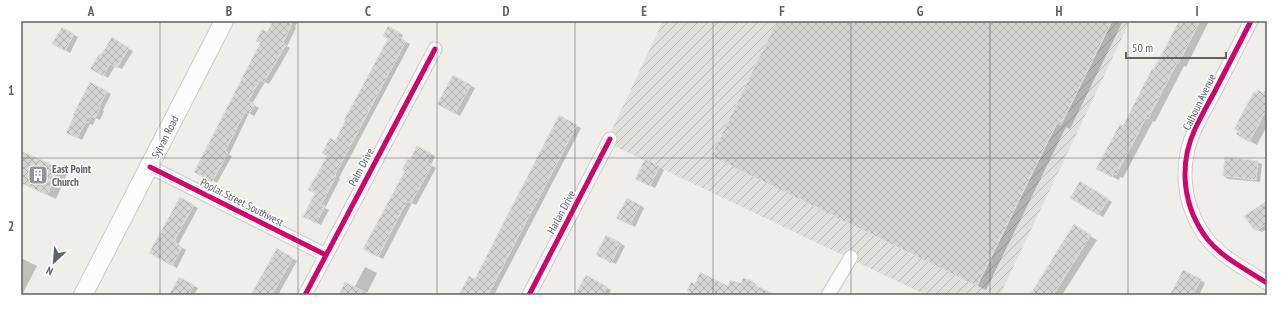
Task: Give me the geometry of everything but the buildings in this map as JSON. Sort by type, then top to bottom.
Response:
[{"type":"main road","name":"Sylvan Road","points":[[83,295],[224,21]]},
{"type":"street","name":"Calhoun Avenue","points":[[1251,21],[1195,130],[1185,161],[1184,182],[1189,204],[1195,219],[1209,240],[1228,258],[1267,283]]},
{"type":"street","name":"Palm Drive","points":[[306,295],[435,49]]},
{"type":"street","name":"Harlan Drive","points":[[529,295],[610,139]]},
{"type":"street","name":"Poplar Street Southwest","points":[[150,166],[326,255]]},
{"type":"street","points":[[828,295],[851,257]]},
{"type":"shaded area","points":[[663,21],[1130,21],[1000,295],[926,295],[606,142]]},
{"type":"cycle path","points":[[1251,21],[1195,129],[1186,157],[1185,172],[1188,201],[1200,228],[1208,240],[1228,258],[1267,283]]},
{"type":"cycle path","points":[[305,295],[435,49]]},
{"type":"cycle path","points":[[529,295],[610,139]]},
{"type":"cycle path","points":[[150,167],[326,255]]},
{"type":"place","name":"East Point Church","points":[[38,175]]}]
